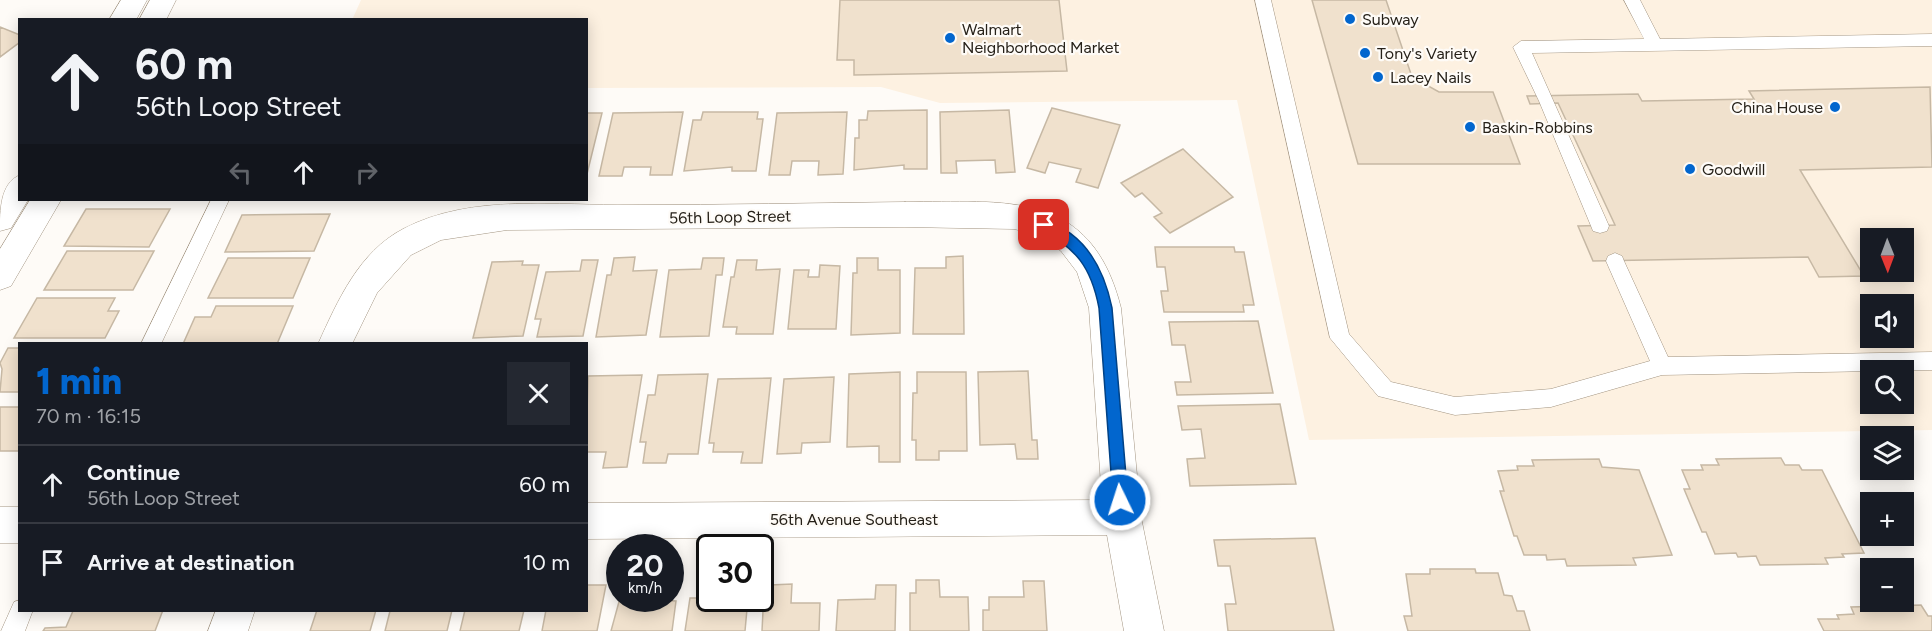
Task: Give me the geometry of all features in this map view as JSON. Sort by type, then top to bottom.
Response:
[{"type":"street","points":[[123,18],[134,0]]},
{"type":"street","points":[[153,18],[163,0]]},
{"type":"street","points":[[0,219],[18,190]]},
{"type":"street","points":[[0,278],[45,201]]},
{"type":"street","name":"56th Loop Street","points":[[336,342],[362,288],[390,254],[416,237],[455,224],[546,218],[1000,216],[1033,220],[1056,230],[1071,240],[1093,267],[1101,286],[1105,308],[1122,516]]},
{"type":"street","points":[[1122,516],[1144,631]]},
{"type":"street","name":"56th Avenue Southeast","points":[[588,521],[1122,516]]},
{"type":"street","points":[[0,525],[18,525]]},
{"type":"street","points":[[228,631],[235,612]]},
{"type":"lane","points":[[1263,0],[1340,338],[1385,390],[1455,406],[1551,398],[1662,366],[1932,361]]},
{"type":"lane","points":[[1632,0],[1655,44]]},
{"type":"lane","points":[[1600,226],[1521,47],[1932,40]]},
{"type":"lane","points":[[152,342],[220,201]]},
{"type":"lane","points":[[1616,261],[1662,366]]},
{"type":"lane","points":[[13,631],[21,612]]},
{"type":"shaded area","points":[[361,0],[1932,0],[1932,430],[1914,430],[1914,426],[1860,426],[1860,431],[1309,440],[1237,100],[940,103],[881,87],[588,88],[588,18],[353,18]]},
{"type":"building","name":"Walmart Neighborhood Market","points":[[840,0],[1059,0],[1067,71],[854,75],[854,60],[837,60]]},
{"type":"building","points":[[1312,0],[1386,0],[1412,77],[1439,92],[1493,92],[1520,164],[1358,164]]},
{"type":"building","points":[[0,27],[18,34],[18,44],[0,57]]},
{"type":"building","points":[[1930,87],[1932,167],[1800,170],[1860,269],[1860,276],[1819,277],[1808,257],[1593,261],[1578,226],[1615,225],[1558,103],[1530,104],[1527,96],[1638,94],[1642,101],[1754,99],[1749,91]]},
{"type":"building","points":[[1052,108],[1120,125],[1098,188],[1076,182],[1081,169],[1049,162],[1045,173],[1027,168]]},
{"type":"building","points":[[927,110],[927,169],[904,169],[904,165],[854,170],[855,138],[859,138],[859,120],[867,120],[868,111]]},
{"type":"building","points":[[1009,110],[1015,172],[996,173],[995,160],[956,161],[957,173],[941,173],[940,112]]},
{"type":"building","points":[[683,112],[672,175],[650,175],[651,167],[624,167],[622,176],[599,176],[613,113]]},
{"type":"building","points":[[703,112],[758,112],[757,119],[763,119],[756,171],[732,171],[732,167],[684,171],[693,120],[701,120]]},
{"type":"building","points":[[847,112],[843,174],[818,175],[819,161],[792,161],[790,175],[769,175],[777,113]]},
{"type":"building","points":[[588,113],[602,113],[588,170]]},
{"type":"building","points":[[1183,149],[1233,197],[1170,233],[1154,217],[1162,213],[1142,193],[1135,197],[1121,183]]},
{"type":"building","points":[[86,209],[170,209],[149,247],[64,246]]},
{"type":"building","points":[[330,214],[314,251],[225,252],[242,215]]},
{"type":"building","points":[[1155,247],[1234,247],[1235,252],[1244,252],[1254,305],[1243,305],[1244,312],[1164,312],[1161,291],[1168,291],[1165,267],[1157,267]]},
{"type":"building","points":[[67,251],[154,251],[133,290],[44,290]]},
{"type":"building","points":[[963,256],[964,334],[913,334],[915,268],[946,268],[946,257]]},
{"type":"building","points":[[635,257],[633,271],[657,270],[646,335],[596,337],[607,275],[611,275],[614,258]]},
{"type":"building","points":[[228,258],[310,258],[293,298],[208,298]]},
{"type":"building","points":[[703,258],[724,258],[722,275],[716,275],[709,336],[660,337],[669,270],[701,269]]},
{"type":"building","points":[[857,258],[878,258],[878,270],[900,270],[900,333],[851,335],[853,273],[857,273]]},
{"type":"building","points":[[582,260],[598,260],[583,336],[537,337],[541,319],[535,319],[546,272],[580,271]]},
{"type":"building","points":[[737,260],[757,260],[756,270],[780,269],[773,334],[736,334],[737,327],[723,327],[731,277],[734,277]]},
{"type":"building","points":[[523,261],[522,265],[539,265],[523,336],[473,338],[492,262]]},
{"type":"building","points":[[820,265],[840,266],[836,329],[788,329],[794,270],[809,270],[808,277],[819,277]]},
{"type":"building","points":[[37,298],[115,298],[108,311],[119,311],[105,338],[14,338]]},
{"type":"building","points":[[216,306],[293,306],[278,342],[184,342],[195,317],[211,317]]},
{"type":"building","points":[[1258,321],[1273,393],[1177,395],[1175,382],[1191,382],[1185,345],[1172,345],[1169,322]]},
{"type":"building","points":[[8,348],[18,348],[18,392],[0,392],[2,369],[0,363]]},
{"type":"building","points":[[1028,371],[1032,440],[1037,440],[1038,459],[1017,459],[1015,444],[980,445],[978,372]]},
{"type":"building","points":[[900,372],[900,462],[879,462],[879,446],[847,447],[849,374]]},
{"type":"building","points":[[917,372],[966,372],[967,451],[939,451],[939,460],[916,460],[916,440],[912,440],[913,393],[917,393]]},
{"type":"building","points":[[708,374],[698,454],[668,454],[666,463],[643,463],[646,442],[640,442],[648,395],[655,395],[658,375]]},
{"type":"building","points":[[642,375],[627,467],[603,468],[606,452],[588,452],[588,376]]},
{"type":"building","points":[[834,377],[830,442],[802,443],[801,453],[777,454],[784,379]]},
{"type":"building","points":[[771,378],[762,463],[741,463],[743,452],[713,452],[714,443],[709,443],[718,379]]},
{"type":"building","points":[[1280,404],[1296,484],[1190,486],[1187,459],[1205,458],[1201,429],[1182,430],[1178,406]]},
{"type":"building","points":[[0,407],[18,407],[18,451],[0,451]]},
{"type":"building","points":[[1781,458],[1785,465],[1799,465],[1802,470],[1822,470],[1864,553],[1842,554],[1844,557],[1825,558],[1828,564],[1760,565],[1756,556],[1738,557],[1736,553],[1715,554],[1706,532],[1702,532],[1684,489],[1690,489],[1682,470],[1703,470],[1701,465],[1719,465],[1716,459]]},
{"type":"building","points":[[1599,459],[1602,467],[1639,470],[1672,555],[1633,558],[1636,565],[1567,566],[1565,559],[1547,560],[1546,555],[1524,555],[1517,536],[1514,536],[1500,491],[1504,491],[1498,471],[1518,470],[1517,466],[1534,466],[1532,460]]},
{"type":"building","points":[[1315,538],[1334,631],[1228,631],[1225,604],[1236,604],[1230,566],[1218,566],[1214,540]]},
{"type":"building","points":[[1430,569],[1475,569],[1476,573],[1498,573],[1504,595],[1512,596],[1517,611],[1524,611],[1530,631],[1408,631],[1404,616],[1412,616],[1406,574],[1430,574]]},
{"type":"building","points":[[916,580],[939,580],[940,597],[968,597],[969,631],[910,631],[910,593],[916,593]]},
{"type":"building","points":[[1023,581],[1044,581],[1047,631],[983,631],[983,610],[989,610],[989,597],[1024,597]]},
{"type":"building","points":[[792,584],[791,603],[820,603],[819,631],[762,631],[763,612],[774,612],[774,585]]},
{"type":"building","points":[[588,585],[606,585],[597,631],[542,631],[546,612],[588,612]]},
{"type":"building","points":[[876,585],[896,585],[895,631],[836,631],[838,600],[875,599]]},
{"type":"building","points":[[690,598],[696,598],[696,612],[747,612],[745,631],[685,631]]},
{"type":"building","points":[[1914,605],[1921,605],[1928,616],[1932,616],[1932,631],[1824,631],[1818,619],[1839,619],[1837,615],[1854,614],[1851,607],[1860,607],[1860,612],[1914,612]]},
{"type":"building","points":[[73,612],[162,612],[155,631],[43,631],[45,628],[66,627]]},
{"type":"building","points":[[316,612],[375,612],[370,631],[310,631]]},
{"type":"building","points":[[390,612],[452,612],[447,631],[385,631]]},
{"type":"building","points":[[465,612],[524,612],[519,631],[460,631]]},
{"type":"building","points":[[616,612],[675,612],[672,631],[611,631]]},
{"type":"place","name":"Subway","points":[[1350,19]]},
{"type":"place","name":"Walmart Neighborhood Market","points":[[950,38]]},
{"type":"place","name":"Tony's Variety","points":[[1365,53]]},
{"type":"place","name":"Lacey Nails","points":[[1378,77]]},
{"type":"place","name":"China House","points":[[1835,107]]},
{"type":"place","name":"Baskin-Robbins","points":[[1470,127]]},
{"type":"place","name":"Goodwill","points":[[1690,169]]},
{"type":"route","points":[[1044,225],[1071,240],[1093,267],[1101,286],[1105,308],[1120,500]]}]
